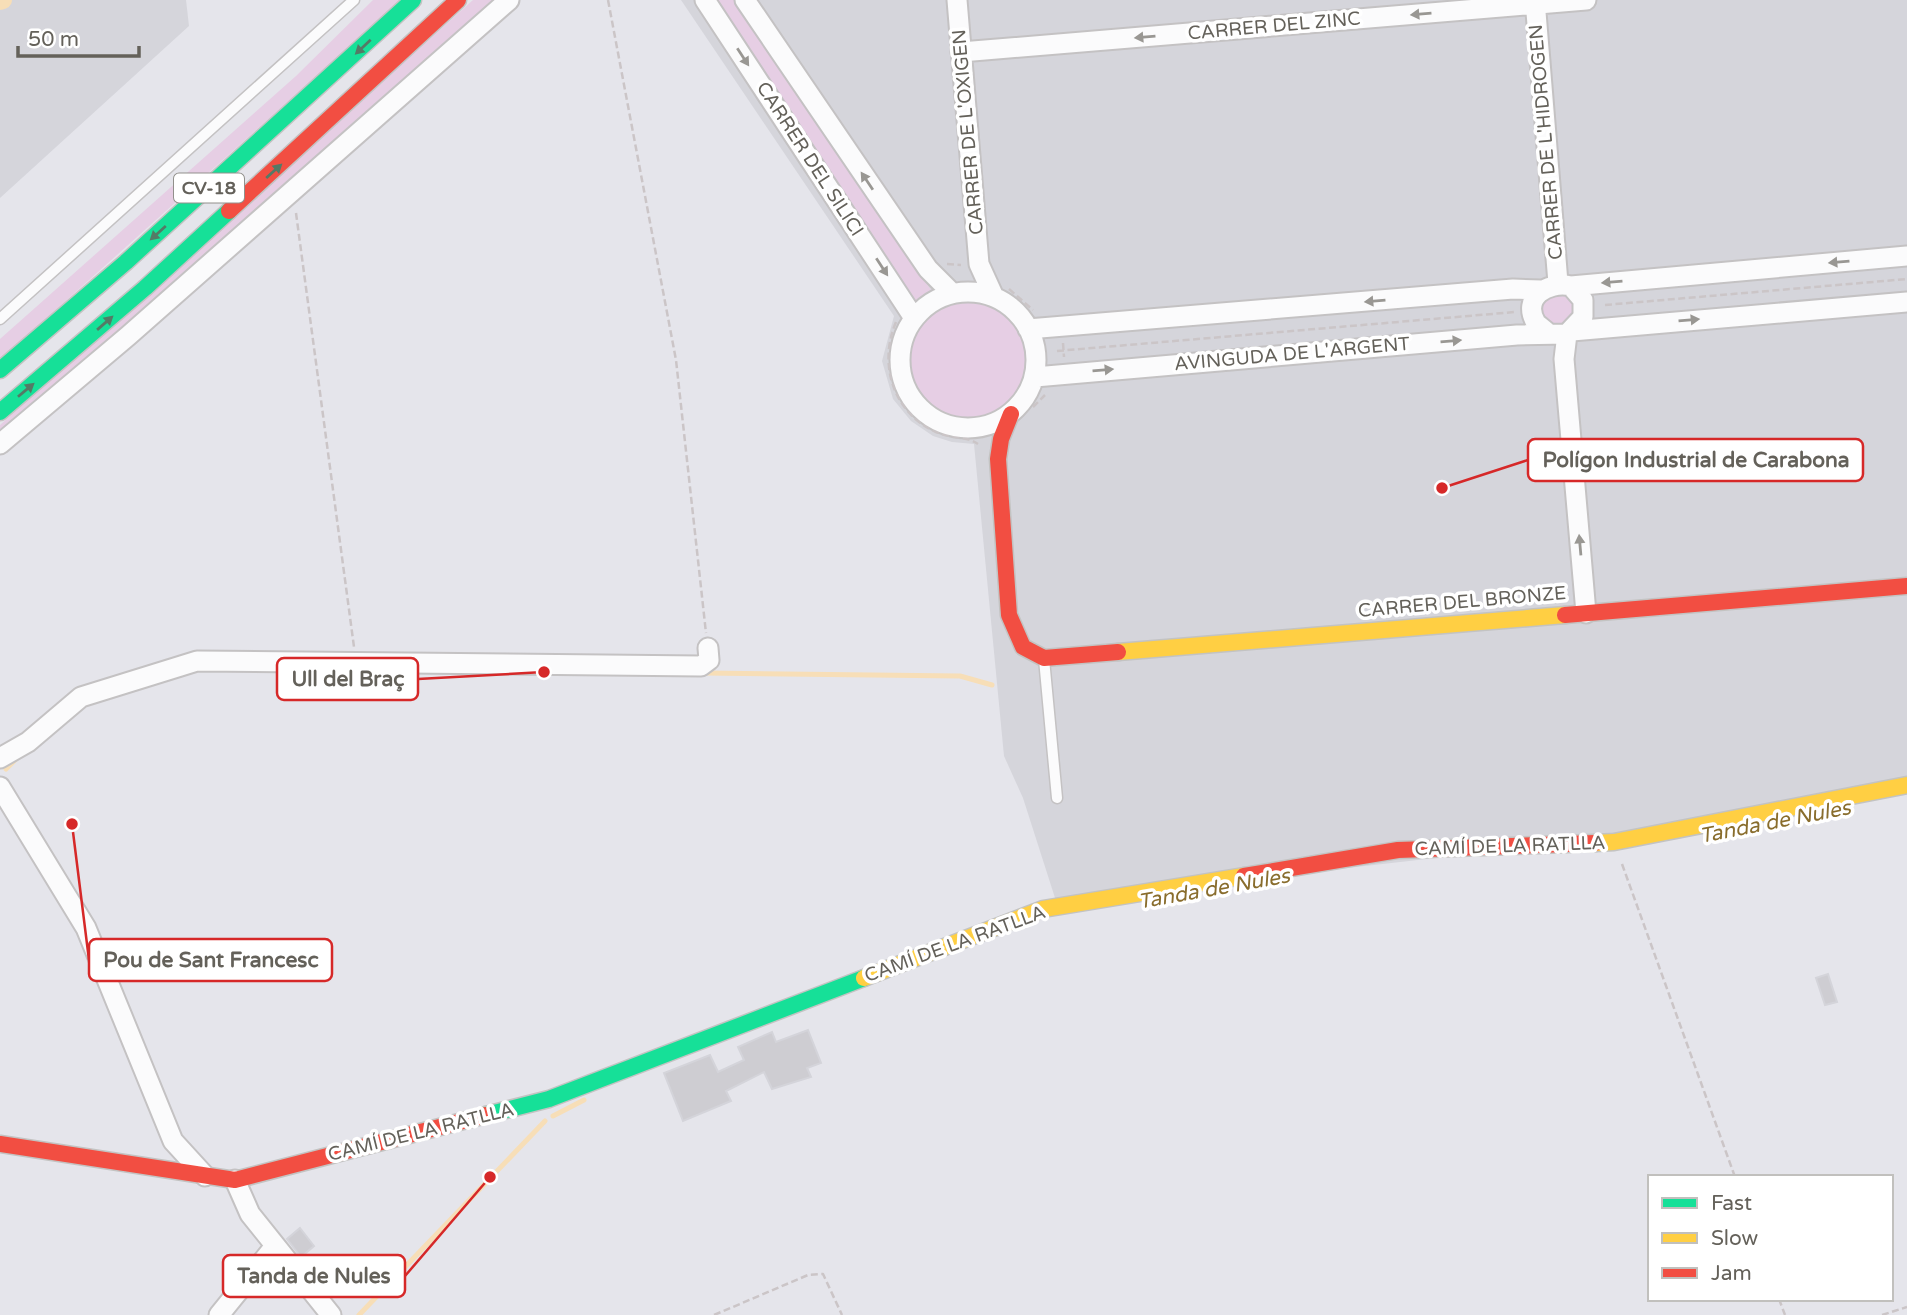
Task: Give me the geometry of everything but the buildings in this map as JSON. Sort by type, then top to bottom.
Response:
[{"type":"street","name":"CV-18","points":[[0,370],[126,262],[412,0]]},
{"type":"street","name":"CV-18","points":[[0,412],[155,279],[457,0]]},
{"type":"street","points":[[0,444],[109,353],[509,0]]},
{"type":"street","name":"CARRER DEL SILICI","points":[[705,0],[906,316]]},
{"type":"street","name":"CARRER DEL SILICI","points":[[745,0],[928,269],[959,293]]},
{"type":"street","name":"CARRER DE L'OXIGEN","points":[[957,0],[979,264],[997,291]]},
{"type":"street","name":"CARRER DEL ZINC","points":[[961,52],[1535,2],[1587,0]]},
{"type":"street","name":"CARRER DE L'HIDROGEN","points":[[1535,2],[1557,286]]},
{"type":"street","points":[[1019,413],[976,428],[955,426],[934,418],[916,404],[904,384],[900,361],[906,316],[931,302],[959,293],[997,291],[1014,310],[1033,321],[1062,328],[1907,256]]},
{"type":"street","points":[[959,293],[979,264]]},
{"type":"street","points":[[1557,286],[1533,305],[1536,322],[1563,333]]},
{"type":"street","points":[[1557,286],[1583,300],[1583,317],[1563,333]]},
{"type":"street","name":"AVINGUDA DE L'ARGENT","points":[[1035,377],[1907,302]]},
{"type":"street","points":[[1033,321],[1035,377],[1019,413],[1001,439],[998,458],[1009,615],[1023,647],[1044,658]]},
{"type":"street","points":[[1563,333],[1586,612]]},
{"type":"street","points":[[976,428],[998,458]]},
{"type":"street","name":"CARRER DEL BRONZE","points":[[1044,658],[1907,586]]},
{"type":"street","points":[[0,758],[28,742],[80,697],[188,663],[701,666],[709,660],[708,648]]},
{"type":"street","name":"CAMÍ DE LA RATLLA","points":[[235,1180],[549,1099],[1043,909],[1398,850],[1614,842],[1907,785]]},
{"type":"street","points":[[0,787],[86,928],[173,1141],[205,1176]]},
{"type":"street","points":[[0,1144],[99,1157],[235,1180],[250,1214],[331,1315]]},
{"type":"street","points":[[219,1315],[275,1246]]},
{"type":"lane","points":[[0,319],[354,0]]},
{"type":"lane","points":[[1044,658],[1057,798]]},
{"type":"path","points":[[608,0],[676,360],[708,648]]},
{"type":"path","points":[[291,192],[301,241],[356,662]]},
{"type":"path","points":[[928,269],[936,264],[979,264]]},
{"type":"path","points":[[1605,305],[1907,279]]},
{"type":"path","points":[[997,291],[1033,321]]},
{"type":"path","points":[[1057,351],[1515,312]]},
{"type":"path","points":[[906,316],[887,352],[887,368],[897,396],[928,428],[947,436],[975,440],[983,450],[985,459],[998,458]]},
{"type":"path","points":[[1062,328],[1066,373]]},
{"type":"path","points":[[1019,413],[1050,392]]},
{"type":"path","points":[[1620,859],[1734,1175]]},
{"type":"path","points":[[714,1315],[808,1275],[823,1274],[842,1315]]},
{"type":"path","points":[[1881,1315],[1907,1307]]},
{"type":"shaded area","points":[[0,0],[186,0],[189,26],[0,198]]},
{"type":"shaded area","points":[[373,0],[401,0],[0,360],[0,339],[296,76]]},
{"type":"shaded area","points":[[473,0],[498,0],[0,437],[0,425]]},
{"type":"shaded area","points":[[681,0],[1907,0],[1907,777],[1612,838],[1056,901],[1023,798],[1004,756],[974,444],[952,442],[933,436],[911,421],[893,399],[882,361],[894,316]]},
{"type":"shaded area","points":[[712,0],[736,0],[931,290],[914,303]]},
{"type":"shaded area","points":[[1550,291],[1574,297],[1578,316],[1557,329],[1541,319],[1541,300]]},
{"type":"shaded area","points":[[968,300],[991,305],[1010,317],[1022,336],[1027,359],[1022,382],[1010,401],[991,413],[968,418],[945,413],[926,401],[914,382],[909,359],[914,336],[926,317],[945,305]]},
{"type":"waterway","points":[[704,673],[960,676],[992,685]]},
{"type":"waterway","points":[[6,769],[16,759]]},
{"type":"waterway","name":"Tanda de Nules","points":[[553,1116],[584,1100]]},
{"type":"waterway","name":"Tanda de Nules","points":[[359,1315],[545,1121]]},
{"type":"traffic: fast","points":[[0,370],[126,262],[413,0]]},
{"type":"traffic: fast","points":[[0,412],[145,288],[229,211]]},
{"type":"traffic: fast","points":[[486,1115],[549,1099],[864,978]]},
{"type":"traffic: slow","points":[[1118,652],[1565,615]]},
{"type":"traffic: slow","points":[[1595,843],[1614,842],[1907,785]]},
{"type":"traffic: slow","points":[[864,978],[1043,909],[1244,876]]},
{"type":"traffic: jam","points":[[229,211],[458,0]]},
{"type":"traffic: jam","points":[[1011,414],[1001,439],[998,459],[1009,615],[1023,647],[1044,658],[1118,652]]},
{"type":"traffic: jam","points":[[1565,615],[1907,586]]},
{"type":"traffic: jam","points":[[1244,876],[1398,850],[1595,843]]},
{"type":"traffic: jam","points":[[0,1144],[235,1180],[486,1115]]},
{"type":"place","name":"Polígon Industrial de Carabona","points":[[1442,488]]},
{"type":"place","name":"Ull del Braç","points":[[544,672]]},
{"type":"place","name":"Pou de Sant Francesc","points":[[72,824]]},
{"type":"place","name":"Tanda de Nules","points":[[490,1177]]}]
